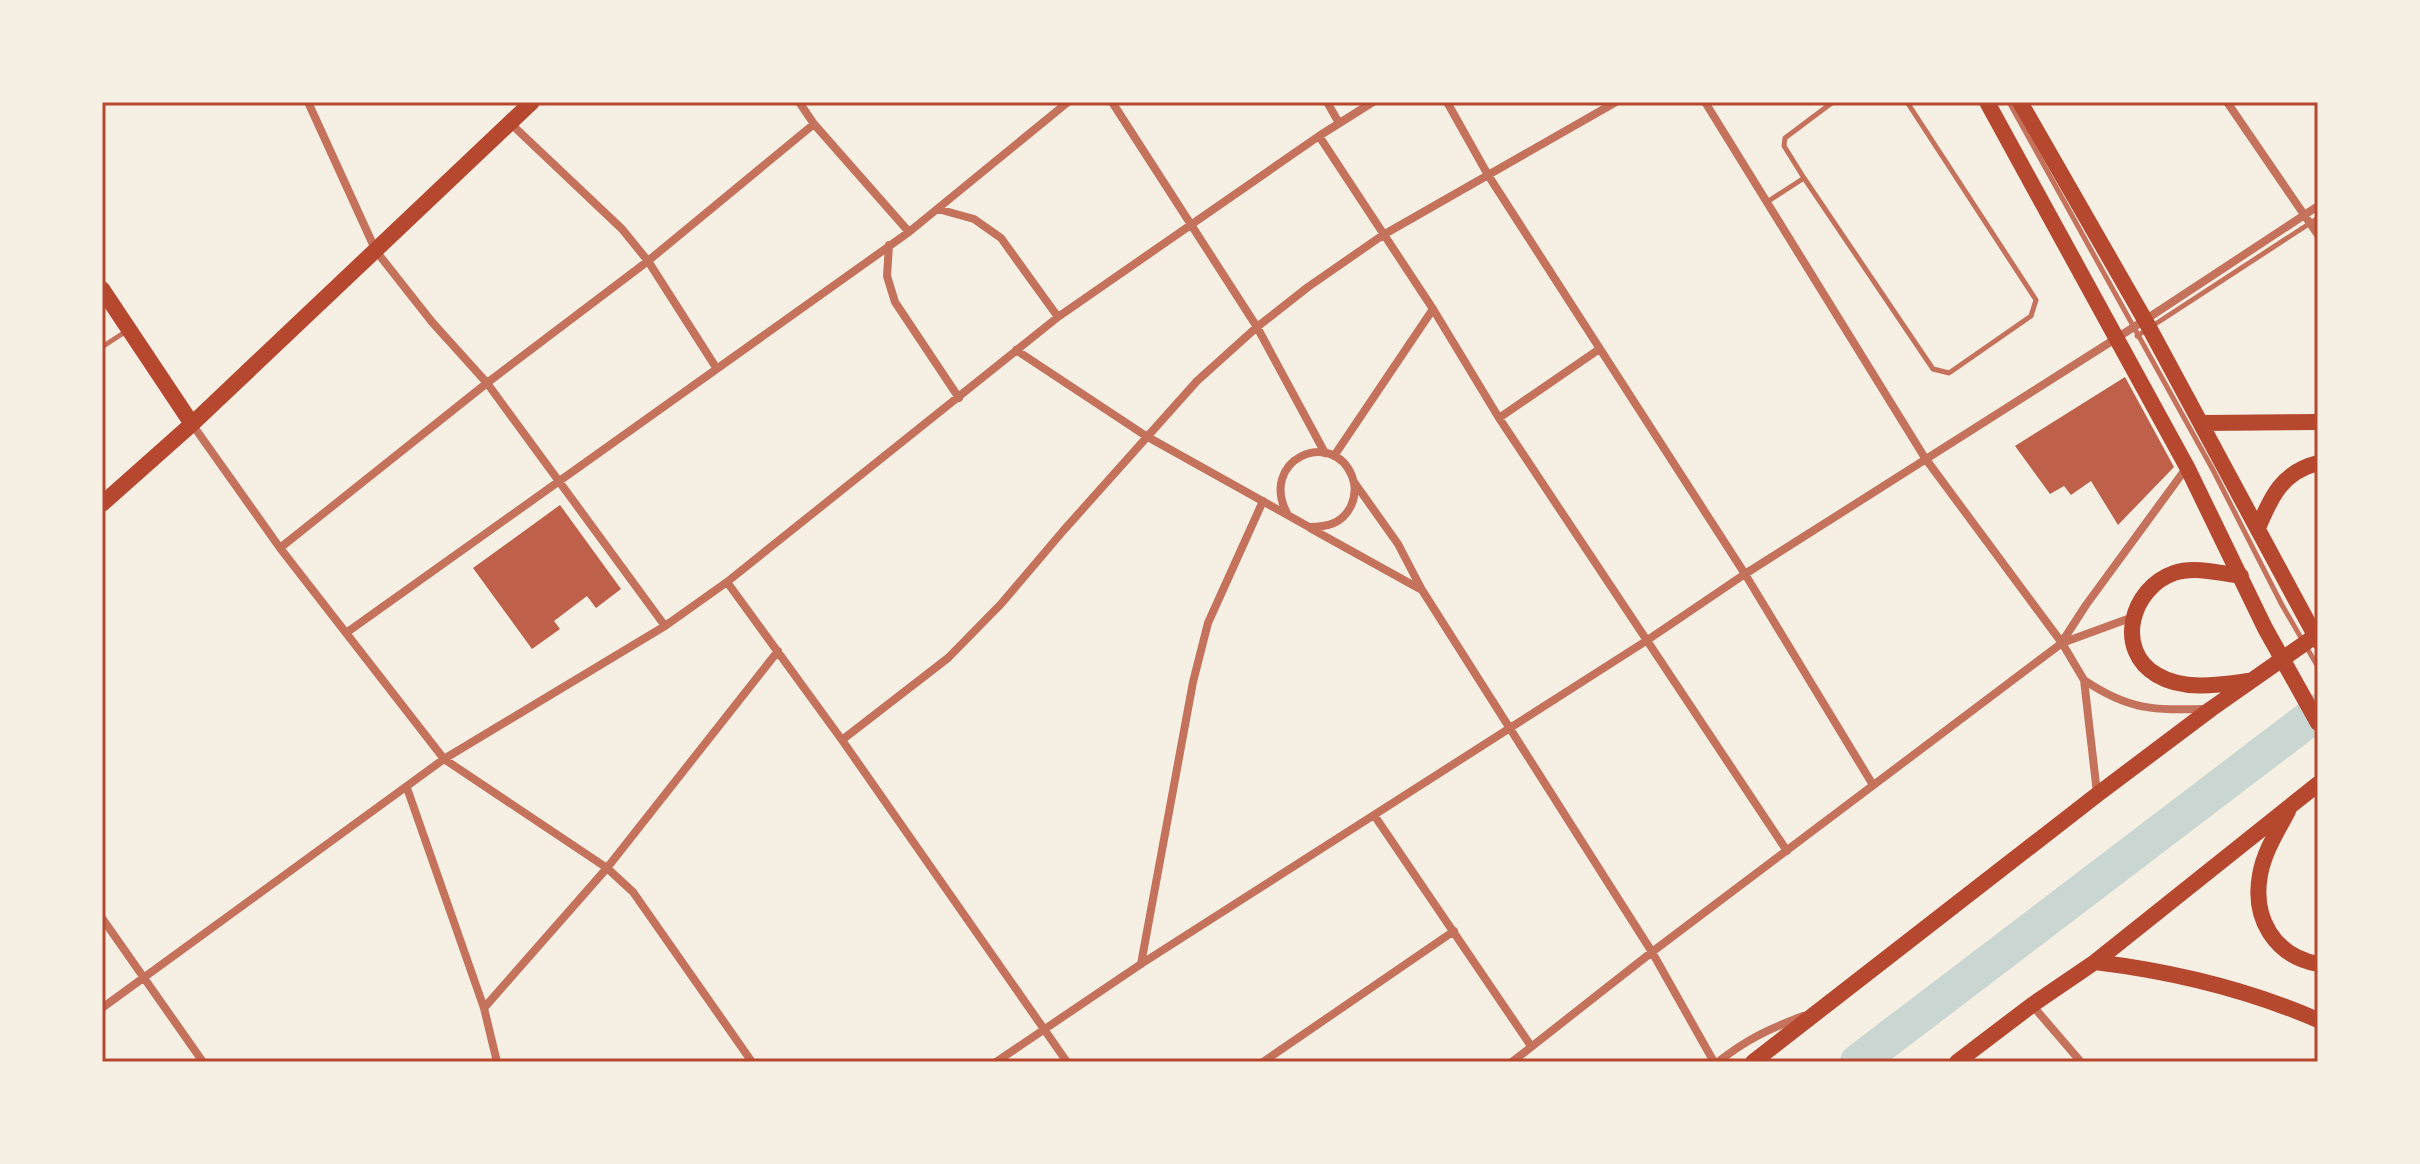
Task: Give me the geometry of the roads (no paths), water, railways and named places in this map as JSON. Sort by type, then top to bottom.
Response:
[{"type":"main road","points":[[102,504],[192,424],[532,102]]},
{"type":"main road","points":[[1987,102],[2187,467],[2265,628],[2318,723]]},
{"type":"main road","points":[[2020,102],[2141,328],[2201,423],[2258,528],[2290,606],[2318,641]]},
{"type":"main road","points":[[102,289],[192,424]]},
{"type":"main road","points":[[2201,423],[2318,422]]},
{"type":"main road","points":[[2258,528],[2272,494],[2283,481],[2301,469],[2318,463]]},
{"type":"main road","points":[[2241,576],[2200,571],[2175,572],[2154,583],[2144,593],[2133,617],[2131,635],[2137,655],[2146,667],[2160,677],[2186,684],[2254,681]]},
{"type":"main road","points":[[1753,1062],[2098,794],[2318,634]]},
{"type":"main road","points":[[1957,1062],[2095,962],[2318,784]]},
{"type":"main road","points":[[2291,805],[2266,853],[2260,875],[2258,895],[2261,917],[2270,937],[2285,952],[2302,961],[2318,964]]},
{"type":"main road","points":[[2095,962],[2137,967],[2205,984],[2288,1007],[2318,1020]]},
{"type":"street","points":[[308,102],[376,251],[432,322],[487,383],[665,626]]},
{"type":"street","points":[[799,102],[814,124],[909,232]]},
{"type":"street","points":[[346,633],[909,232],[1068,102]]},
{"type":"street","points":[[1112,102],[1257,327],[1329,454],[1350,471],[1354,482],[1398,544],[1422,590],[1652,952],[1716,1062],[1767,1028],[1819,1010]]},
{"type":"street","points":[[1327,102],[1339,123]]},
{"type":"street","points":[[102,1008],[444,759],[665,626],[727,582],[1058,317],[1373,102]]},
{"type":"street","points":[[1447,102],[1488,175],[1745,574],[1873,785]]},
{"type":"street","points":[[842,740],[948,658],[1001,604],[1197,381],[1257,327],[1383,235],[1616,102]]},
{"type":"street","points":[[1705,102],[1925,458],[2062,643],[2084,680],[2098,794]]},
{"type":"street","points":[[2227,102],[2304,215],[2314,221],[2318,235]]},
{"type":"street","points":[[509,123],[622,229],[648,261],[717,369]]},
{"type":"street","points":[[280,548],[487,383],[648,261],[814,124]]},
{"type":"street","points":[[1319,136],[1433,309],[1499,418],[1787,851]]},
{"type":"street","points":[[996,1062],[1141,964],[1646,641],[1925,458],[2117,336],[2141,328],[2318,206]]},
{"type":"street","points":[[938,209],[974,219],[1001,238],[1058,317]]},
{"type":"street","points":[[889,245],[887,276],[895,302],[959,398]]},
{"type":"street","points":[[1329,454],[1433,309]]},
{"type":"street","points":[[1016,350],[1146,436],[1422,590]]},
{"type":"street","points":[[1499,418],[1598,350]]},
{"type":"street","points":[[192,424],[280,548],[444,759],[607,868],[633,892],[752,1062]]},
{"type":"street","points":[[1288,515],[1281,503],[1279,489],[1281,476],[1288,465],[1311,452],[1329,454]]},
{"type":"street","points":[[2062,643],[2086,605],[2187,467]]},
{"type":"street","points":[[1309,527],[1324,527],[1338,522],[1349,511],[1355,496],[1354,482]]},
{"type":"street","points":[[1141,964],[1193,682],[1208,623],[1263,501]]},
{"type":"street","points":[[727,582],[842,740],[1067,1062]]},
{"type":"street","points":[[1512,1062],[1652,952],[2062,643],[2133,617]]},
{"type":"street","points":[[484,1008],[607,868],[778,651]]},
{"type":"street","points":[[2084,680],[2125,704],[2147,709],[2211,709]]},
{"type":"street","points":[[407,788],[484,1008],[497,1062]]},
{"type":"street","points":[[1374,815],[1531,1046]]},
{"type":"street","points":[[102,918],[203,1062]]},
{"type":"street","points":[[1263,1062],[1454,931]]},
{"type":"street","points":[[2032,1005],[2081,1062]]},
{"type":"lane","points":[[1833,102],[1785,138],[1784,146],[1933,369],[1949,373],[2031,316],[2036,300],[1907,102]]},
{"type":"lane","points":[[2009,102],[2141,328],[2213,470],[2290,606],[2318,667]]},
{"type":"lane","points":[[1766,202],[1804,178]]},
{"type":"lane","points":[[2141,328],[2314,221]]},
{"type":"lane","points":[[102,347],[130,330]]},
{"type":"waterway","points":[[1858,1062],[2318,712]]}]
